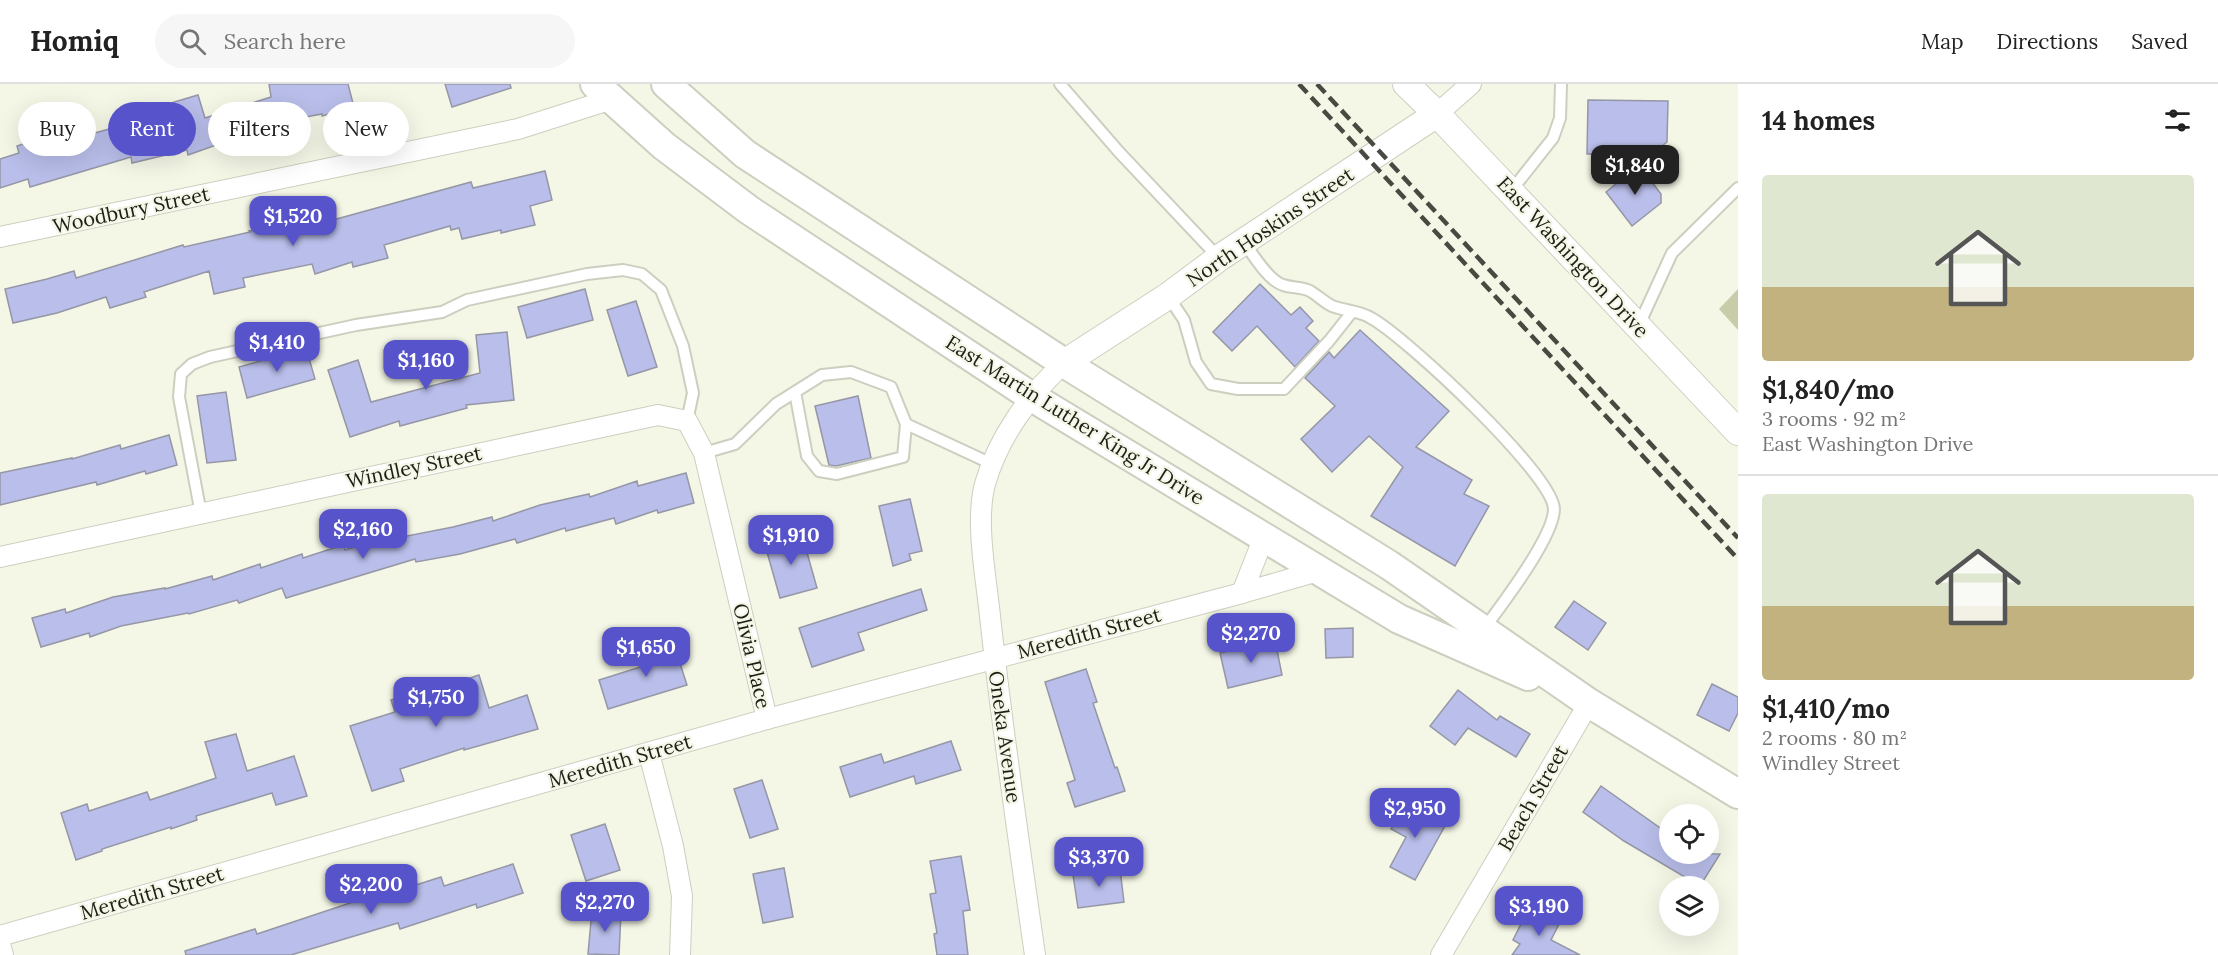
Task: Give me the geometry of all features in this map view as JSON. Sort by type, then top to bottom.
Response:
[{"type":"main road","name":"East Martin Luther King Jr Drive","points":[[666,84],[745,153],[1064,363],[1389,565],[1589,703],[1738,794]]},
{"type":"main road","name":"East Martin Luther King Jr Drive","points":[[604,92],[664,146],[749,210],[1032,397],[1399,619],[1589,703]]},
{"type":"street","name":"East Washington Drive","points":[[1406,84],[1738,432]]},
{"type":"street","name":"North Hoskins Street","points":[[1064,363],[1168,296],[1219,258],[1437,114],[1471,84]]},
{"type":"street","name":"Woodbury Street","points":[[0,237],[518,129],[604,92]]},
{"type":"street","name":"Oneka Avenue","points":[[1035,955],[994,658],[982,542],[984,486],[1001,444],[1032,397],[1064,363]]},
{"type":"street","name":"Windley Street","points":[[0,557],[658,415],[687,421]]},
{"type":"street","name":"Olivia Place","points":[[687,421],[704,453],[766,719]]},
{"type":"street","points":[[1242,593],[1264,537]]},
{"type":"street","name":"Meredith Street","points":[[0,936],[766,719],[1318,571]]},
{"type":"street","name":"Beach Street","points":[[1442,955],[1589,703]]},
{"type":"street","points":[[649,753],[673,846],[682,896],[680,955]]},
{"type":"street","points":[[0,945],[3,955]]},
{"type":"lane","points":[[1060,84],[1119,152],[1219,258]]},
{"type":"lane","points":[[1510,191],[1552,138],[1560,118],[1561,84]]},
{"type":"lane","points":[[1638,327],[1672,253],[1738,188]]},
{"type":"lane","points":[[1244,242],[1264,270],[1280,285],[1307,290],[1332,306],[1370,316],[1396,334],[1471,402],[1547,489],[1554,507],[1551,525],[1514,589],[1483,630]]},
{"type":"lane","points":[[201,514],[179,397],[181,374],[192,364],[210,357],[356,325],[441,312],[467,300],[587,274],[623,270],[642,274],[661,290],[683,346],[693,393],[687,421]]},
{"type":"lane","points":[[1168,296],[1184,320],[1196,362],[1211,384],[1238,389],[1284,389],[1329,341],[1352,312]]},
{"type":"lane","points":[[704,453],[735,444],[776,404],[795,392],[822,375],[852,372],[891,387],[906,424],[903,457],[837,474],[819,471],[807,456],[795,392]]},
{"type":"lane","points":[[906,424],[992,464]]},
{"type":"green space","points":[[1738,289],[1738,330],[1719,309]]},
{"type":"building","points":[[269,84],[348,84],[353,102],[323,102],[323,116],[311,116],[311,102],[255,102],[271,97]]},
{"type":"building","points":[[445,84],[510,84],[511,88],[452,107]]},
{"type":"building","points":[[198,95],[205,118],[208,117],[208,148],[196,152],[196,102],[174,102]]},
{"type":"building","points":[[1588,100],[1668,101],[1667,142],[1652,154],[1587,154]]},
{"type":"building","points":[[108,129],[108,156],[162,156],[132,163],[131,157],[30,187],[28,179],[0,188],[0,159],[18,153],[18,156],[96,156],[96,133]]},
{"type":"building","points":[[1639,165],[1661,194],[1661,203],[1632,226],[1606,192]]},
{"type":"building","points":[[545,171],[552,200],[530,206],[535,225],[462,239],[459,228],[451,230],[450,226],[384,245],[388,258],[353,267],[352,262],[315,274],[312,264],[243,278],[245,287],[214,294],[209,271],[144,292],[146,297],[110,308],[106,297],[57,313],[13,323],[5,289],[74,271],[76,278],[183,245],[184,247],[249,231],[280,225],[282,234],[471,182],[473,188]]},
{"type":"building","points":[[1260,284],[1291,315],[1300,307],[1313,321],[1306,328],[1319,341],[1295,367],[1257,326],[1232,351],[1213,332]]},
{"type":"building","points":[[585,289],[593,320],[527,338],[518,307]]},
{"type":"building","points":[[636,301],[657,367],[628,376],[607,310]]},
{"type":"building","points":[[1360,330],[1449,411],[1416,447],[1472,480],[1464,494],[1489,506],[1455,566],[1371,516],[1403,467],[1369,436],[1332,472],[1301,439],[1335,406],[1305,378],[1329,352],[1334,358]]},
{"type":"building","points":[[507,332],[514,400],[466,405],[467,408],[400,426],[399,421],[350,437],[328,370],[358,360],[371,402],[480,373],[476,335]]},
{"type":"building","points":[[306,348],[315,379],[247,398],[239,367]]},
{"type":"building","points":[[226,392],[236,460],[207,463],[197,396]]},
{"type":"building","points":[[858,396],[871,458],[836,466],[829,465],[815,406]]},
{"type":"building","points":[[169,435],[177,465],[146,474],[145,471],[97,485],[96,482],[0,505],[0,473],[72,459],[120,445],[121,449]]},
{"type":"building","points":[[686,473],[694,503],[658,513],[657,510],[616,524],[614,518],[566,531],[565,528],[517,543],[515,539],[460,554],[416,562],[415,559],[286,598],[282,588],[239,603],[237,600],[189,614],[121,626],[90,637],[89,633],[41,647],[32,618],[65,609],[66,613],[113,597],[165,589],[212,576],[213,580],[260,564],[261,568],[302,554],[303,558],[343,545],[345,550],[391,535],[392,539],[492,517],[493,521],[540,505],[589,494],[590,497],[637,481],[638,486]]},
{"type":"building","points":[[910,499],[922,551],[909,554],[911,560],[893,566],[879,506]]},
{"type":"building","points":[[802,535],[817,588],[780,598],[765,545]]},
{"type":"building","points":[[921,589],[927,610],[858,633],[864,650],[812,667],[799,628]]},
{"type":"building","points":[[1574,601],[1606,623],[1588,650],[1555,627]]},
{"type":"building","points":[[1353,628],[1353,657],[1326,658],[1325,629]]},
{"type":"building","points":[[1275,640],[1282,675],[1228,688],[1220,653]]},
{"type":"building","points":[[673,642],[687,685],[608,709],[599,680],[650,664],[646,651]]},
{"type":"building","points":[[1086,669],[1097,702],[1093,703],[1125,791],[1075,807],[1067,783],[1075,780],[1045,682]]},
{"type":"building","points":[[479,675],[489,708],[527,695],[538,729],[464,750],[464,748],[400,769],[404,781],[372,791],[350,726],[395,712],[391,700],[427,689],[428,692]]},
{"type":"building","points":[[1712,684],[1738,697],[1738,713],[1729,731],[1697,715]]},
{"type":"building","points":[[1458,690],[1497,720],[1500,716],[1530,734],[1516,757],[1468,728],[1455,745],[1430,726]]},
{"type":"building","points":[[236,734],[247,771],[294,756],[307,796],[276,805],[272,793],[196,816],[197,820],[102,849],[102,851],[76,860],[61,813],[87,804],[89,811],[147,792],[150,800],[216,778],[205,742]]},
{"type":"building","points":[[951,741],[961,770],[916,784],[914,776],[850,797],[840,767],[881,754],[884,763]]},
{"type":"building","points":[[762,780],[778,829],[750,838],[734,789]]},
{"type":"building","points":[[1601,786],[1659,827],[1659,862],[1624,841],[1583,812]]},
{"type":"building","points":[[1406,802],[1446,824],[1415,880],[1390,867],[1406,837],[1391,829]]},
{"type":"building","points":[[605,824],[620,870],[586,881],[571,835]]},
{"type":"building","points":[[961,856],[970,910],[963,911],[968,955],[937,955],[934,934],[937,933],[930,894],[936,893],[930,861]]},
{"type":"building","points":[[513,864],[523,893],[477,908],[476,904],[400,929],[398,923],[291,955],[186,955],[185,951],[255,929],[257,934],[377,894],[378,897],[441,877],[444,886]]},
{"type":"building","points":[[1663,864],[1714,864],[1706,876],[1683,876]]},
{"type":"building","points":[[784,868],[793,917],[763,923],[753,874]]},
{"type":"building","points":[[1120,869],[1124,902],[1078,908],[1073,875]]},
{"type":"building","points":[[1529,908],[1559,924],[1551,940],[1580,955],[1512,955],[1520,944],[1513,940]]},
{"type":"building","points":[[592,910],[621,912],[619,955],[588,954]]},
{"type":"railway","points":[[1299,84],[1738,559]]},
{"type":"railway","points":[[1317,84],[1738,538]]}]
